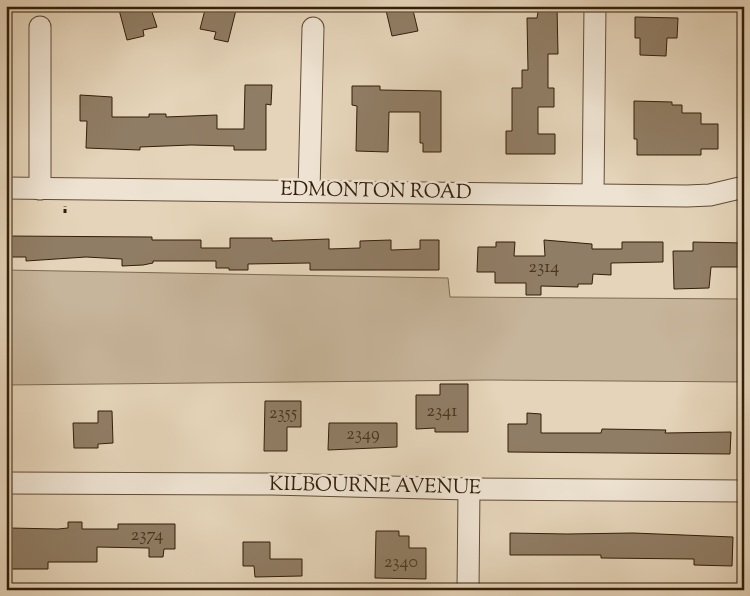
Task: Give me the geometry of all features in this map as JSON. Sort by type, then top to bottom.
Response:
[{"type":"street","points":[[593,194],[595,6]]},
{"type":"street","points":[[40,27],[40,188]]},
{"type":"street","points":[[309,191],[313,28]]},
{"type":"street","name":"EDMONTON ROAD","points":[[6,188],[710,196],[744,187]]},
{"type":"street","name":"KILBOURNE AVENUE","points":[[6,483],[271,484],[469,489],[744,491]]},
{"type":"street","points":[[468,590],[469,489]]},
{"type":"shaded area","points":[[6,270],[448,278],[450,297],[744,299],[744,382],[489,380],[6,385]]},
{"type":"building","points":[[118,6],[150,6],[157,27],[143,30],[144,36],[127,40]]},
{"type":"building","points":[[206,6],[237,6],[228,42],[214,39],[216,32],[200,29]]},
{"type":"building","points":[[385,6],[412,6],[418,31],[392,36]]},
{"type":"building","points":[[539,6],[557,6],[558,54],[548,54],[548,88],[554,88],[554,107],[538,107],[538,134],[555,134],[555,154],[506,154],[506,131],[512,131],[512,88],[522,88],[522,70],[528,70],[527,18],[537,18]]},
{"type":"building","points":[[635,17],[678,18],[677,38],[667,38],[666,56],[640,55],[640,38],[635,38]]},
{"type":"building","points":[[245,85],[272,85],[271,105],[266,104],[266,150],[234,150],[234,146],[191,145],[140,147],[140,150],[86,148],[87,121],[80,121],[80,95],[112,97],[112,117],[149,117],[149,114],[166,114],[166,117],[217,115],[217,129],[244,129]]},
{"type":"building","points":[[352,86],[380,86],[380,90],[441,91],[441,152],[423,152],[423,143],[420,143],[420,112],[389,112],[388,152],[356,151],[357,106],[352,105]]},
{"type":"building","points":[[634,101],[672,102],[672,105],[682,105],[682,113],[701,113],[701,124],[718,124],[718,149],[701,149],[701,155],[637,155],[637,139],[634,139]]},
{"type":"building","points":[[6,236],[152,237],[152,240],[201,240],[201,248],[230,248],[230,238],[272,238],[272,241],[329,239],[329,249],[360,248],[360,241],[391,240],[391,250],[420,249],[420,240],[439,240],[439,270],[310,270],[310,263],[248,264],[248,270],[229,270],[229,268],[216,268],[216,261],[153,261],[153,263],[143,265],[122,266],[122,259],[86,257],[26,261],[26,257],[6,257]]},
{"type":"building","points":[[544,240],[592,244],[592,249],[622,249],[622,242],[663,242],[663,262],[611,263],[611,275],[593,274],[592,284],[578,284],[578,287],[541,286],[541,295],[526,295],[526,283],[495,283],[495,272],[477,272],[478,247],[496,247],[496,242],[515,242],[514,256],[545,256]]},
{"type":"building","points":[[693,242],[744,243],[744,267],[711,267],[709,288],[674,289],[673,251],[693,251]]},
{"type":"building","points":[[440,384],[468,384],[468,432],[435,432],[435,428],[416,429],[416,395],[440,395]]},
{"type":"building","points":[[265,401],[301,401],[301,427],[287,427],[287,451],[264,451]]},
{"type":"building","points":[[98,411],[112,411],[113,443],[98,444],[98,448],[74,448],[73,423],[98,423]]},
{"type":"building","points":[[527,413],[541,414],[541,433],[601,433],[602,429],[666,430],[665,433],[731,432],[730,454],[508,452],[508,424],[527,424]]},
{"type":"building","points":[[329,423],[397,423],[397,447],[328,450]]},
{"type":"building","points":[[68,522],[82,522],[82,529],[118,529],[118,524],[175,524],[175,549],[164,549],[163,557],[149,557],[149,548],[97,547],[97,562],[48,562],[48,569],[9,569],[9,528],[68,528]]},
{"type":"building","points":[[376,531],[399,531],[399,536],[409,536],[409,548],[426,548],[426,579],[375,578]]},
{"type":"building","points":[[510,533],[633,533],[733,537],[732,566],[694,565],[694,559],[601,558],[601,555],[510,555]]},
{"type":"building","points":[[243,542],[270,542],[270,559],[302,559],[302,576],[255,577],[254,566],[243,566]]}]
